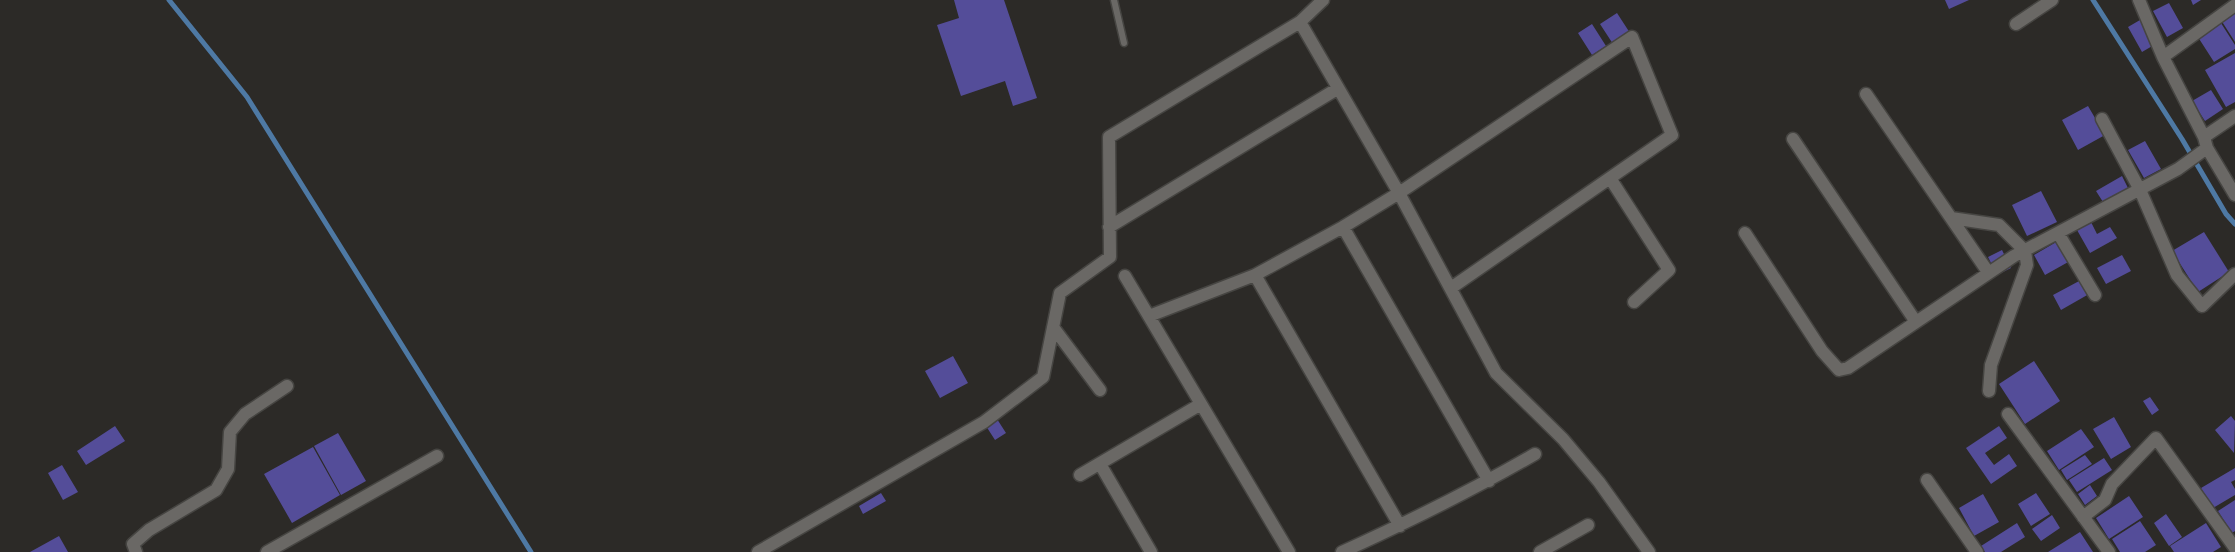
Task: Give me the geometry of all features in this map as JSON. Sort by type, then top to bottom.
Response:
[{"type":"street","points":[[758,552],[992,416],[1042,377],[1060,293],[1110,257],[1109,137],[1300,22],[1323,0]]},
{"type":"street","points":[[2016,24],[2052,0]]},
{"type":"street","points":[[2139,0],[2163,57],[2206,143],[2235,195]]},
{"type":"street","points":[[2163,57],[2235,4]]},
{"type":"street","points":[[1300,22],[1337,89],[1399,193],[1496,373],[1563,439],[1599,482],[1649,552]]},
{"type":"street","points":[[1149,316],[1255,275],[1343,227],[1399,193],[1632,38],[1672,134],[1451,288]]},
{"type":"street","points":[[1109,227],[1337,89]]},
{"type":"street","points":[[1866,94],[1988,272]]},
{"type":"street","points":[[1745,234],[1822,351],[1838,370],[1848,368],[1988,272],[2178,169],[2235,116]]},
{"type":"street","points":[[2102,119],[2140,190],[2177,275],[2202,306],[2235,274]]},
{"type":"street","points":[[1793,139],[1916,322]]},
{"type":"street","points":[[1610,178],[1670,270],[1634,302]]},
{"type":"street","points":[[1951,218],[1999,225],[2026,250],[2027,265],[1991,365],[1989,391]]},
{"type":"street","points":[[1343,227],[1489,480]]},
{"type":"street","points":[[2058,233],[2095,295]]},
{"type":"street","points":[[1255,275],[1400,526]]},
{"type":"street","points":[[1125,276],[1289,552]]},
{"type":"street","points":[[1053,327],[1100,390]]},
{"type":"street","points":[[136,552],[133,544],[149,530],[216,490],[228,468],[230,432],[245,414],[287,386]]},
{"type":"street","points":[[1080,475],[1201,404]]},
{"type":"street","points":[[2008,414],[2109,552]]},
{"type":"street","points":[[2083,517],[2105,500],[2112,484],[2156,438],[2234,543]]},
{"type":"street","points":[[1342,552],[1400,526],[1535,454]]},
{"type":"street","points":[[267,552],[437,456]]},
{"type":"street","points":[[1100,464],[1151,552]]},
{"type":"street","points":[[1927,480],[1977,552]]},
{"type":"street","points":[[1540,552],[1588,525]]},
{"type":"lane","points":[[1114,0],[1124,43]]},
{"type":"building","points":[[954,0],[1004,0],[1037,98],[1013,106],[1005,81],[961,96],[937,25],[959,18]]},
{"type":"building","points":[[1945,0],[1969,0],[1949,9]]},
{"type":"building","points":[[2191,0],[2201,0],[2193,5]]},
{"type":"building","points":[[2169,3],[2183,28],[2167,37],[2153,11]]},
{"type":"building","points":[[2235,11],[2235,42],[2221,20]]},
{"type":"building","points":[[1617,13],[1630,33],[1613,44],[1600,24]]},
{"type":"building","points":[[2140,20],[2154,45],[2142,52],[2128,27]]},
{"type":"building","points":[[2219,20],[2235,45],[2235,49],[2214,62],[2196,34]]},
{"type":"building","points":[[1592,24],[1606,46],[1592,55],[1578,33]]},
{"type":"building","points":[[2235,53],[2235,102],[2226,107],[2205,70]]},
{"type":"building","points":[[2211,90],[2223,109],[2205,121],[2192,101]]},
{"type":"building","points":[[2088,106],[2105,135],[2078,150],[2062,120]]},
{"type":"building","points":[[2145,141],[2161,169],[2144,178],[2128,150]]},
{"type":"building","points":[[2122,176],[2128,188],[2103,202],[2096,191]]},
{"type":"building","points":[[2041,191],[2057,222],[2027,236],[2012,205]]},
{"type":"building","points":[[2091,222],[2097,234],[2110,227],[2117,238],[2090,253],[2077,230]]},
{"type":"building","points":[[2204,232],[2229,272],[2198,292],[2172,251]]},
{"type":"building","points":[[2058,241],[2070,261],[2045,275],[2034,255]]},
{"type":"building","points":[[2002,250],[2011,268],[1997,275],[1988,257]]},
{"type":"building","points":[[2122,255],[2131,271],[2106,284],[2097,268]]},
{"type":"building","points":[[2081,280],[2089,294],[2061,310],[2053,295]]},
{"type":"building","points":[[953,356],[968,383],[940,398],[925,371]]},
{"type":"building","points":[[2034,361],[2060,401],[2025,424],[1999,384]]},
{"type":"building","points":[[2150,397],[2159,410],[2152,415],[2143,401]]},
{"type":"building","points":[[2231,416],[2235,421],[2234,453],[2215,430]]},
{"type":"building","points":[[2114,417],[2131,447],[2111,459],[2093,429]]},
{"type":"building","points":[[997,419],[1006,433],[995,440],[986,426]]},
{"type":"building","points":[[115,426],[125,441],[86,465],[77,451]]},
{"type":"building","points":[[1999,426],[2007,438],[1985,453],[1994,465],[2009,454],[2017,466],[1991,484],[1966,448]]},
{"type":"building","points":[[2081,429],[2094,447],[2059,470],[2047,451]]},
{"type":"building","points":[[338,433],[366,481],[341,495],[314,446]]},
{"type":"building","points":[[313,447],[340,495],[292,523],[264,474]]},
{"type":"building","points":[[2085,455],[2092,464],[2067,480],[2061,470]]},
{"type":"building","points":[[2104,458],[2112,470],[2077,492],[2069,480]]},
{"type":"building","points":[[62,465],[78,492],[63,500],[48,473]]},
{"type":"building","points":[[2235,468],[2235,480],[2231,482],[2235,489],[2235,495],[2213,508],[2201,488]]},
{"type":"building","points":[[2090,485],[2097,496],[2085,505],[2078,494]]},
{"type":"building","points":[[881,493],[886,501],[863,514],[859,506]]},
{"type":"building","points":[[2036,493],[2050,514],[2031,526],[2018,504]]},
{"type":"building","points":[[1983,494],[1999,522],[1974,536],[1959,508]]},
{"type":"building","points":[[2129,496],[2143,517],[2109,539],[2096,518]]},
{"type":"building","points":[[2235,500],[2235,531],[2232,533],[2218,511]]},
{"type":"building","points":[[2166,514],[2182,537],[2169,546],[2154,523]]},
{"type":"building","points":[[2052,515],[2060,528],[2041,541],[2032,529]]},
{"type":"building","points":[[2140,521],[2156,545],[2145,552],[2120,552],[2112,539]]},
{"type":"building","points":[[2017,523],[2025,537],[2001,552],[1985,552],[1981,546]]},
{"type":"building","points":[[2206,523],[2221,547],[2213,552],[2174,552],[2170,546]]},
{"type":"building","points":[[2080,532],[2093,552],[2048,552]]},
{"type":"building","points":[[59,536],[68,552],[30,552]]},
{"type":"waterway","points":[[169,0],[247,97],[531,552]]},
{"type":"waterway","points":[[2093,0],[2182,139],[2226,214],[2235,224]]}]
